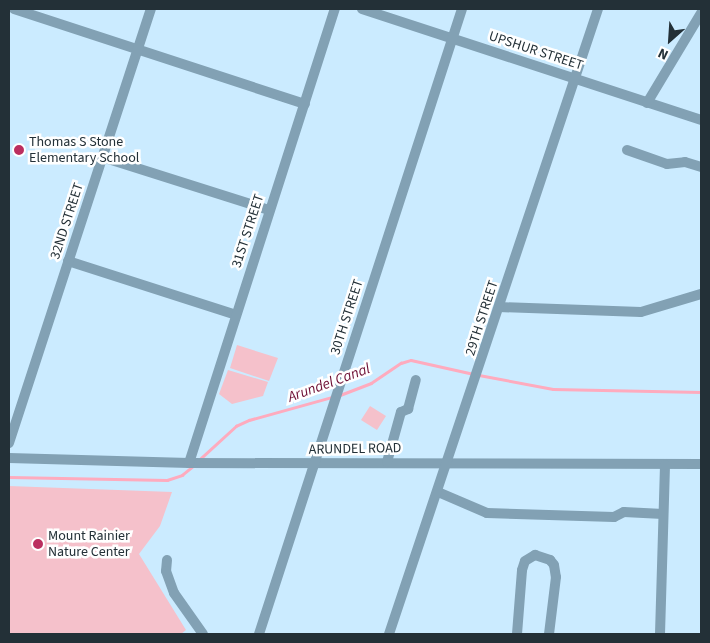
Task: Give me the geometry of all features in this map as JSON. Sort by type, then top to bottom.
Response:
[{"type":"street","points":[[14,9],[305,104]]},
{"type":"street","name":"32ND STREET","points":[[9,442],[151,9]]},
{"type":"street","name":"31ST STREET","points":[[189,463],[335,9]]},
{"type":"street","name":"UPSHUR STREET","points":[[362,9],[701,120]]},
{"type":"street","name":"30TH STREET","points":[[260,634],[313,463],[462,9]]},
{"type":"street","name":"29TH STREET","points":[[389,634],[474,388],[598,9]]},
{"type":"street","points":[[648,103],[701,13]]},
{"type":"street","points":[[627,150],[667,164],[685,162],[701,167]]},
{"type":"street","points":[[102,157],[269,210]]},
{"type":"street","points":[[68,261],[236,315]]},
{"type":"street","points":[[499,307],[641,312],[701,294]]},
{"type":"street","points":[[386,462],[401,412],[408,409],[416,380]]},
{"type":"street","name":"ARUNDEL ROAD","points":[[9,458],[189,463],[449,462],[701,464]]},
{"type":"street","points":[[660,634],[666,465]]},
{"type":"street","points":[[438,492],[487,512],[614,517],[624,512],[663,514]]},
{"type":"street","points":[[516,634],[522,570],[525,561],[535,555],[550,560],[554,565],[556,577],[549,634]]},
{"type":"street","points":[[167,560],[166,571],[174,593],[203,634]]},
{"type":"shaded area","points":[[237,345],[278,358],[269,381],[230,368]]},
{"type":"shaded area","points":[[228,370],[268,382],[263,396],[232,404],[219,394]]},
{"type":"shaded area","points":[[370,406],[386,416],[377,430],[361,420]]},
{"type":"shaded area","points":[[9,486],[172,492],[160,526],[139,554],[186,630],[181,634],[9,634]]},
{"type":"waterway","name":"Arundel Canal","points":[[340,395],[371,383],[401,363],[411,360],[474,374]]},
{"type":"waterway","name":"Arundel Canal","points":[[479,375],[553,389],[701,392]]},
{"type":"waterway","name":"Arundel Canal","points":[[200,459],[236,426],[249,420],[332,397]]},
{"type":"waterway","name":"Arundel Canal","points":[[9,477],[167,480],[182,475],[192,467]]},
{"type":"place","name":"Thomas S Stone Elementary School","points":[[19,150]]},
{"type":"place","name":"Mount Rainier Nature Center","points":[[38,544]]}]
